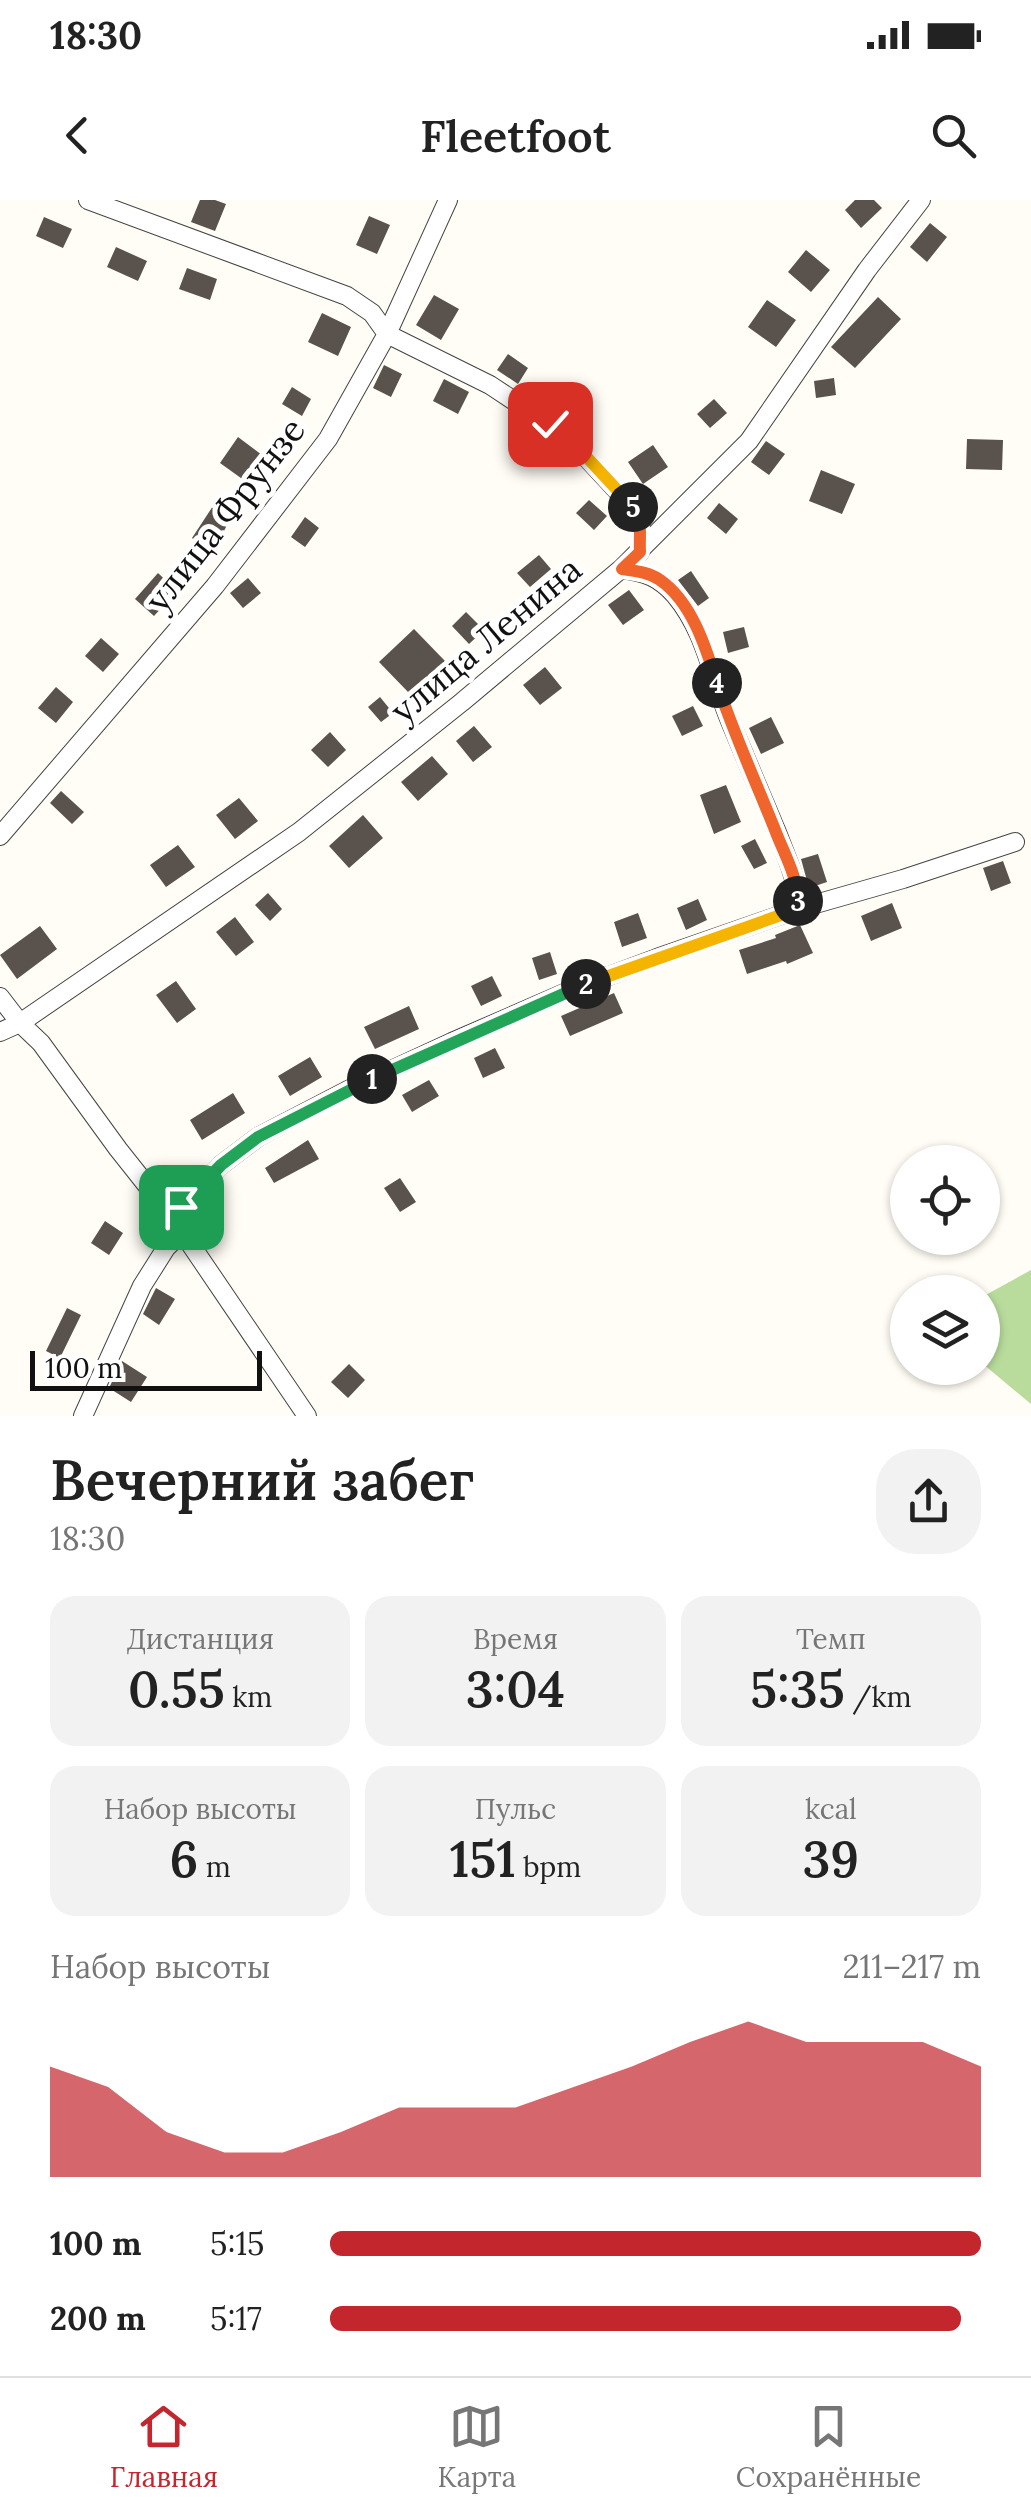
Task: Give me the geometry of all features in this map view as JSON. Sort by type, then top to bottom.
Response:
[{"type":"street","points":[[88,200],[347,296],[372,314],[387,334],[490,384],[550,424],[582,452],[638,513],[640,552]]},
{"type":"street","name":"улица Фрунзе","points":[[0,836],[215,586],[328,439],[387,334],[448,200]]},
{"type":"street","name":"улица Ленина","points":[[0,1032],[20,1023],[299,832],[622,569],[749,441],[867,270],[921,200]]},
{"type":"street","points":[[622,569],[661,580],[697,626],[729,718],[789,864],[798,909]]},
{"type":"street","points":[[83,1416],[142,1286],[177,1224],[203,1183],[258,1137],[348,1090],[574,989],[798,909],[1016,842]]},
{"type":"street","points":[[0,997],[41,1043],[177,1224],[307,1416]]},
{"type":"green space","points":[[1031,1270],[1031,1404],[1000,1378],[1000,1287]]},
{"type":"building","points":[[200,200],[226,204],[215,231],[191,222]]},
{"type":"building","points":[[855,200],[874,200],[882,208],[861,228],[845,210]]},
{"type":"building","points":[[369,216],[390,225],[377,254],[356,245]]},
{"type":"building","points":[[44,217],[72,229],[63,248],[36,236]]},
{"type":"building","points":[[930,223],[947,237],[927,262],[910,247]]},
{"type":"building","points":[[116,247],[147,261],[138,281],[107,267]]},
{"type":"building","points":[[806,250],[830,270],[811,292],[788,272]]},
{"type":"building","points":[[187,268],[217,279],[210,300],[179,289]]},
{"type":"building","points":[[434,295],[459,309],[441,340],[416,325]]},
{"type":"building","points":[[878,297],[901,319],[855,368],[831,347]]},
{"type":"building","points":[[767,300],[796,320],[776,347],[748,327]]},
{"type":"building","points":[[322,313],[351,327],[338,356],[308,342]]},
{"type":"building","points":[[508,354],[528,368],[518,384],[497,370]]},
{"type":"building","points":[[384,365],[402,374],[391,397],[373,388]]},
{"type":"building","points":[[834,378],[836,395],[816,398],[814,381]]},
{"type":"building","points":[[444,379],[469,392],[458,414],[433,401]]},
{"type":"building","points":[[292,387],[311,399],[302,416],[282,404]]},
{"type":"building","points":[[714,399],[727,413],[710,428],[697,414]]},
{"type":"building","points":[[238,437],[270,461],[252,486],[220,463]]},
{"type":"building","points":[[967,439],[1003,440],[1002,470],[966,469]]},
{"type":"building","points":[[766,441],[785,454],[769,475],[751,462]]},
{"type":"building","points":[[653,445],[668,467],[643,484],[628,462]]},
{"type":"building","points":[[821,470],[855,484],[842,514],[809,501]]},
{"type":"building","points":[[589,500],[607,516],[594,530],[576,513]]},
{"type":"building","points":[[719,503],[738,519],[726,534],[707,518]]},
{"type":"building","points":[[213,506],[231,517],[208,552],[192,538]]},
{"type":"building","points":[[305,517],[319,528],[305,547],[291,537]]},
{"type":"building","points":[[539,555],[551,569],[530,587],[517,573]]},
{"type":"building","points":[[691,571],[709,598],[698,606],[678,580]]},
{"type":"building","points":[[158,573],[177,591],[154,616],[135,599]]},
{"type":"building","points":[[248,578],[261,593],[243,608],[230,593]]},
{"type":"building","points":[[629,590],[644,610],[623,625],[608,605]]},
{"type":"building","points":[[466,612],[484,630],[469,644],[452,626]]},
{"type":"building","points":[[744,627],[749,647],[728,653],[723,632]]},
{"type":"building","points":[[414,629],[445,661],[410,694],[379,662]]},
{"type":"building","points":[[101,638],[119,654],[103,672],[85,656]]},
{"type":"building","points":[[545,667],[562,688],[540,705],[523,685]]},
{"type":"building","points":[[56,687],[73,702],[56,723],[38,708]]},
{"type":"building","points":[[380,697],[393,713],[381,722],[368,707]]},
{"type":"building","points":[[693,706],[703,726],[682,736],[672,716]]},
{"type":"building","points":[[771,717],[784,743],[761,754],[749,728]]},
{"type":"building","points":[[474,726],[492,747],[473,762],[456,741]]},
{"type":"building","points":[[330,732],[346,750],[328,767],[311,750]]},
{"type":"building","points":[[432,756],[448,774],[418,801],[401,782]]},
{"type":"building","points":[[726,785],[741,822],[714,834],[700,795]]},
{"type":"building","points":[[61,791],[84,812],[72,824],[50,803]]},
{"type":"building","points":[[239,798],[258,821],[235,839],[216,815]]},
{"type":"building","points":[[363,815],[383,838],[349,868],[329,846]]},
{"type":"building","points":[[755,839],[767,863],[754,869],[741,846]]},
{"type":"building","points":[[178,845],[195,867],[166,887],[150,865]]},
{"type":"building","points":[[818,854],[827,882],[809,888],[801,859]]},
{"type":"building","points":[[1003,861],[1011,883],[991,891],[983,868]]},
{"type":"building","points":[[268,893],[282,909],[270,921],[255,905]]},
{"type":"building","points":[[698,899],[707,920],[686,930],[677,908]]},
{"type":"building","points":[[892,903],[902,928],[871,941],[861,916]]},
{"type":"building","points":[[638,913],[647,938],[622,947],[614,922]]},
{"type":"building","points":[[235,917],[254,942],[236,956],[216,932]]},
{"type":"building","points":[[800,925],[813,953],[747,974],[739,950]]},
{"type":"building","points":[[40,926],[57,949],[17,979],[0,955]]},
{"type":"building","points":[[550,952],[557,974],[539,980],[532,958]]},
{"type":"building","points":[[492,976],[502,996],[481,1006],[471,986]]},
{"type":"building","points":[[176,981],[196,1009],[177,1023],[156,995]]},
{"type":"building","points":[[614,993],[623,1013],[570,1036],[561,1016]]},
{"type":"building","points":[[409,1006],[419,1029],[375,1049],[364,1027]]},
{"type":"building","points":[[495,1048],[505,1068],[483,1078],[474,1058]]},
{"type":"building","points":[[310,1057],[322,1077],[290,1096],[278,1076]]},
{"type":"building","points":[[429,1080],[439,1096],[412,1112],[402,1095]]},
{"type":"building","points":[[233,1093],[245,1113],[202,1140],[190,1120]]},
{"type":"building","points":[[308,1140],[319,1159],[274,1183],[265,1168]]},
{"type":"building","points":[[400,1178],[416,1202],[400,1212],[384,1188]]},
{"type":"building","points":[[105,1221],[123,1233],[109,1255],[91,1243]]},
{"type":"building","points":[[156,1288],[175,1299],[159,1325],[143,1314]]},
{"type":"building","points":[[67,1308],[81,1315],[60,1358],[46,1351]]},
{"type":"building","points":[[122,1361],[147,1377],[131,1402],[109,1388]]},
{"type":"building","points":[[349,1364],[365,1380],[348,1398],[331,1382]]},
{"type":"route","points":[[181,1207],[239,1150],[348,1090],[574,989],[798,909],[789,864],[729,718],[697,626],[661,580],[622,569],[640,552],[638,513],[582,452],[550,424]]}]
